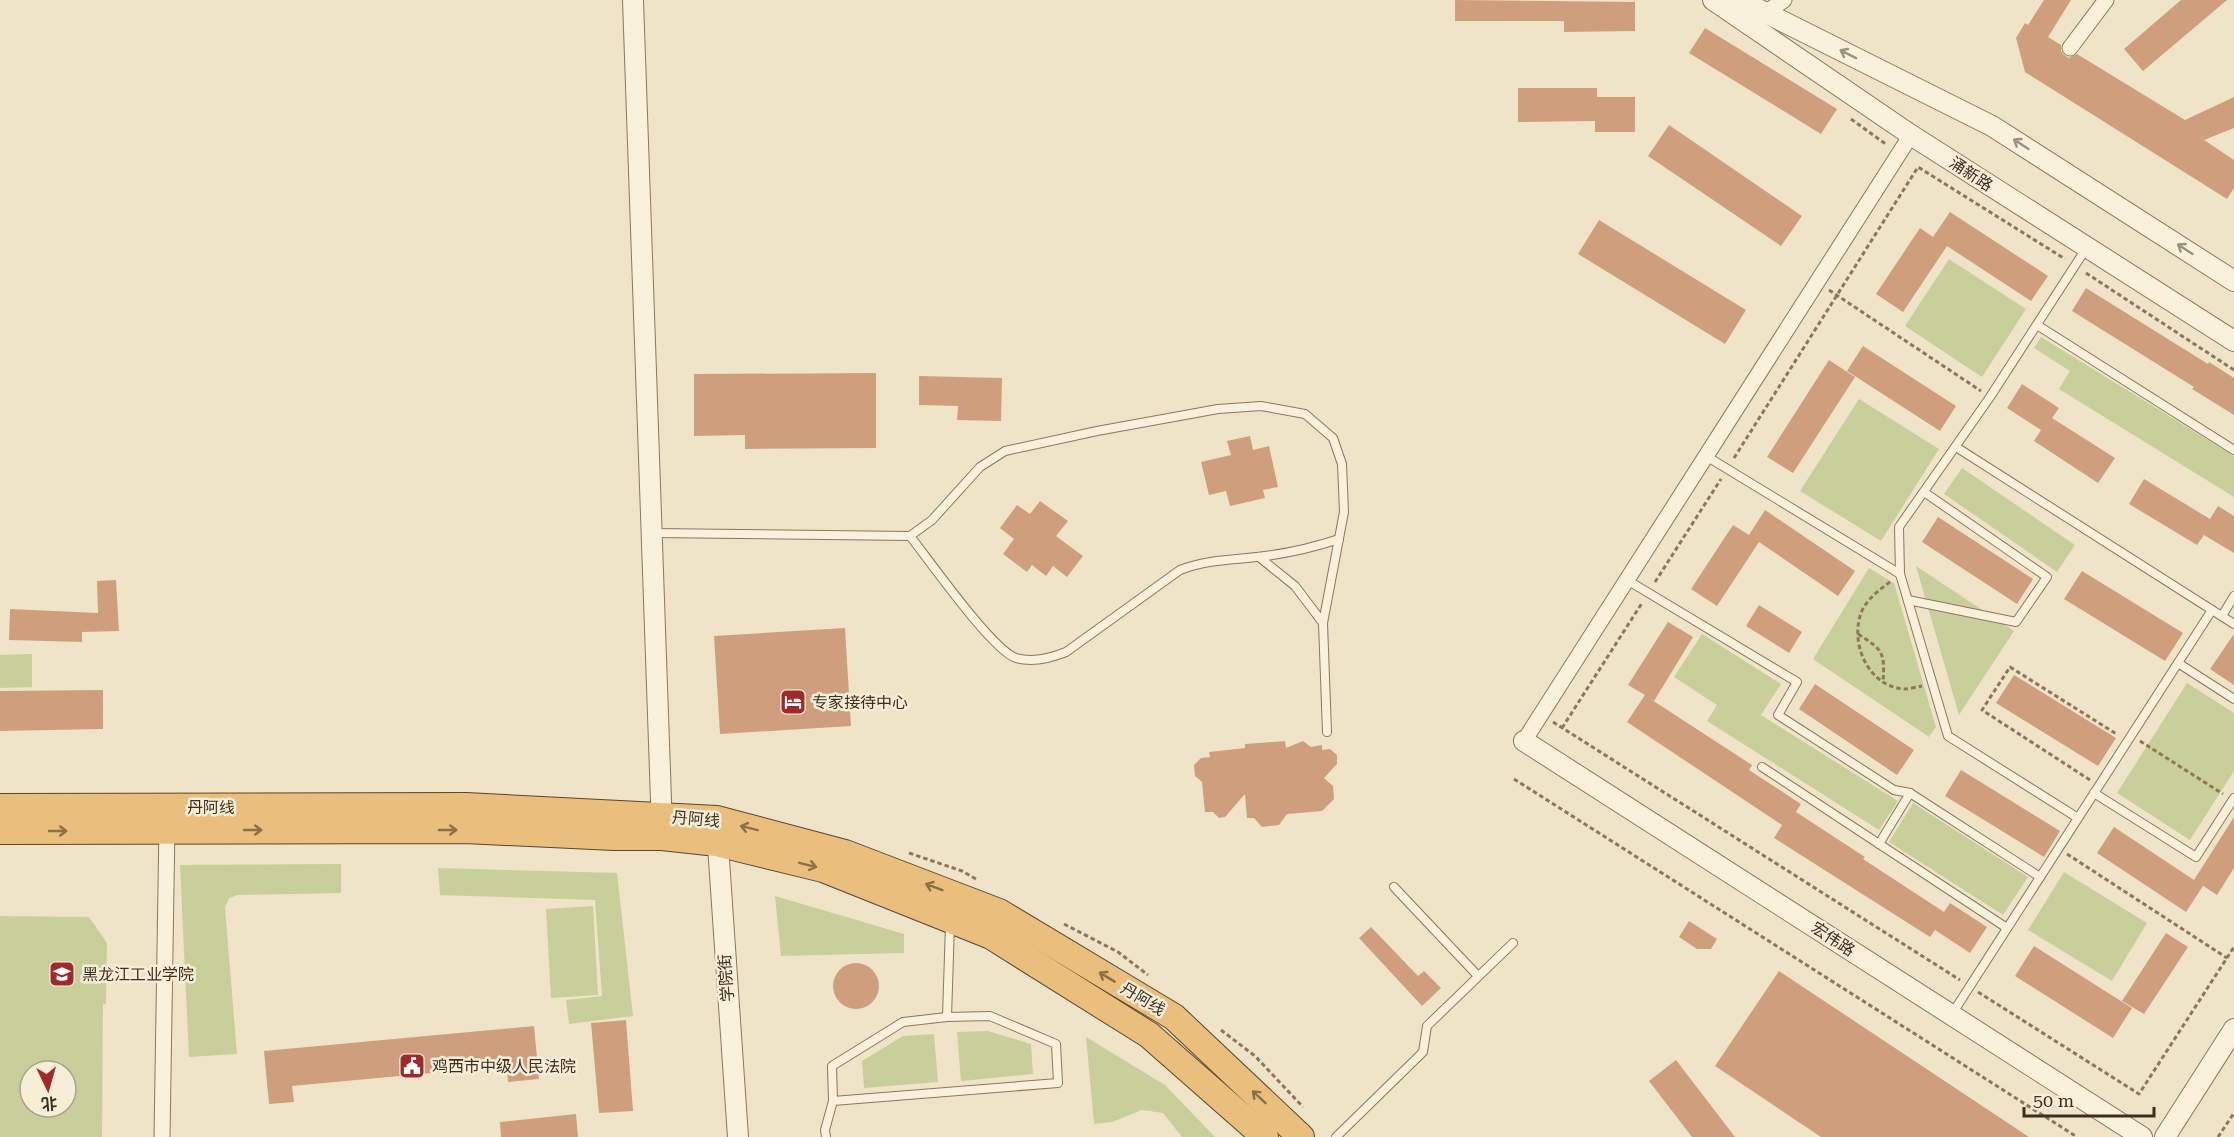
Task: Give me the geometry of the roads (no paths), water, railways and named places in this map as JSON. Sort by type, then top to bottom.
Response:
[{"type":"highway","name":"丹阿线","points":[[0,807],[167,819],[614,837],[662,827],[717,831],[846,852],[999,912],[1174,1017],[1301,1137]]},
{"type":"highway","name":"丹阿线","points":[[0,831],[167,819]]},
{"type":"highway","name":"丹阿线","points":[[717,831],[823,869],[991,936],[1149,1035],[1265,1137]]},
{"type":"street","points":[[633,0],[662,827]]},
{"type":"street","name":"涌新路","points":[[1713,0],[1911,135],[2234,341]]},
{"type":"street","points":[[1740,0],[1992,126],[2234,281]]},
{"type":"street","points":[[1766,13],[1784,0]]},
{"type":"street","points":[[2070,48],[2106,0]]},
{"type":"street","points":[[1524,741],[1911,135]]},
{"type":"street","name":"宏伟路","points":[[1524,741],[2142,1137]]},
{"type":"street","points":[[162,1137],[167,819]]},
{"type":"street","name":"学院街","points":[[717,831],[738,1137]]},
{"type":"street","points":[[2165,1137],[2234,1029]]},
{"type":"lane","points":[[2078,818],[1948,736],[1900,574],[1899,527],[1990,397],[2087,248]]},
{"type":"lane","points":[[2037,325],[2234,450]]},
{"type":"lane","points":[[652,533],[910,536],[932,520],[980,467],[1005,451],[1196,413],[1261,406],[1305,414],[1333,438],[1342,464],[1344,512],[1323,623],[1327,732]]},
{"type":"lane","points":[[1956,447],[2234,624]]},
{"type":"lane","points":[[1706,456],[1900,574]]},
{"type":"lane","points":[[1908,600],[2016,622],[2047,577],[1924,492]]},
{"type":"lane","points":[[910,536],[993,641],[1016,658],[1047,659],[1066,652],[1180,570],[1196,564],[1312,548],[1339,539]]},
{"type":"lane","points":[[1259,557],[1294,586],[1323,623]]},
{"type":"lane","points":[[1627,580],[1797,682],[1778,715],[1894,790],[1910,793],[2040,877]]},
{"type":"lane","points":[[2222,616],[2234,596]]},
{"type":"lane","points":[[1951,1015],[2212,610]]},
{"type":"lane","points":[[2178,663],[2234,699]]},
{"type":"lane","points":[[1762,767],[2007,928]]},
{"type":"lane","points":[[1879,844],[1910,793]]},
{"type":"lane","points":[[2094,793],[2196,857],[2234,798]]},
{"type":"lane","points":[[1394,887],[1478,976]]},
{"type":"lane","points":[[947,1017],[950,920]]},
{"type":"lane","points":[[1336,1137],[1423,1052],[1427,1026],[1513,943]]},
{"type":"lane","points":[[826,1137],[825,1130],[832,1101],[832,1066],[903,1022],[947,1017],[990,1016],[1056,1044],[1058,1083],[832,1101]]},
{"type":"place","name":"专家接待中心","points":[[793,702]]},
{"type":"place","name":"黑龙江工业学院","points":[[62,974]]},
{"type":"place","name":"鸡西市中级人民法院","points":[[412,1066]]}]
